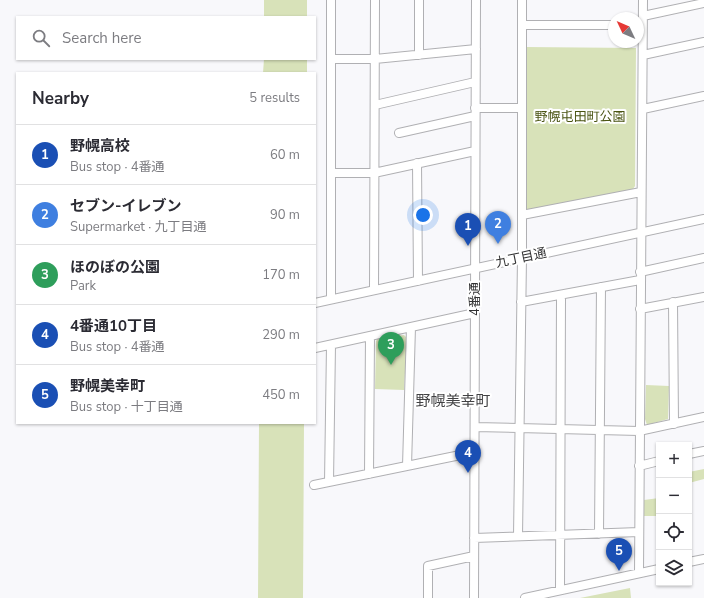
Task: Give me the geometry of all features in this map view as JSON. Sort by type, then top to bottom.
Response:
[{"type":"street","points":[[331,0],[331,299]]},
{"type":"street","points":[[374,290],[375,0]]},
{"type":"street","points":[[419,0],[419,55]]},
{"type":"street","name":"4番通","points":[[474,598],[476,0]]},
{"type":"street","points":[[518,536],[522,258],[522,0]]},
{"type":"street","points":[[644,0],[644,12]]},
{"type":"street","points":[[644,16],[704,2]]},
{"type":"street","points":[[522,25],[608,25]]},
{"type":"street","points":[[643,55],[704,42]]},
{"type":"street","points":[[638,573],[643,48]]},
{"type":"street","points":[[331,59],[375,59],[476,50]]},
{"type":"street","points":[[375,105],[476,82]]},
{"type":"street","points":[[642,109],[704,96]]},
{"type":"street","points":[[399,133],[475,112],[522,108]]},
{"type":"street","points":[[331,173],[374,173],[475,151]]},
{"type":"street","points":[[418,164],[418,281]]},
{"type":"street","points":[[522,215],[641,192]]},
{"type":"street","name":"九丁目通","points":[[316,303],[704,219]]},
{"type":"street","points":[[521,302],[601,287],[704,258]]},
{"type":"street","points":[[600,534],[601,287]]},
{"type":"street","points":[[560,590],[561,295]]},
{"type":"street","points":[[640,309],[704,296]]},
{"type":"street","points":[[673,302],[674,424]]},
{"type":"street","points":[[316,348],[475,313]]},
{"type":"street","points":[[407,466],[411,327]]},
{"type":"street","points":[[369,474],[370,336]]},
{"type":"street","points":[[329,482],[331,345]]},
{"type":"street","points":[[475,427],[639,431],[704,417]]},
{"type":"street","points":[[692,453],[704,451]]},
{"type":"street","points":[[314,485],[475,452]]},
{"type":"street","points":[[639,466],[656,462]]},
{"type":"street","points":[[474,538],[639,532]]},
{"type":"street","points":[[428,598],[428,566],[474,556]]},
{"type":"street","points":[[692,561],[704,559]]},
{"type":"street","points":[[525,598],[656,569]]},
{"type":"green space","points":[[264,0],[307,0],[307,16],[264,16]]},
{"type":"green space","name":"野幌屯田町公園","points":[[526,47],[636,48],[635,186],[633,189],[527,212],[525,206]]},
{"type":"green space","points":[[264,60],[307,60],[307,72],[263,72]]},
{"type":"green space","points":[[404,335],[407,338],[404,390],[375,389],[376,341],[378,338]]},
{"type":"green space","points":[[646,385],[669,386],[668,419],[647,425],[645,419]]},
{"type":"green space","points":[[259,424],[304,424],[303,598],[258,598]]},
{"type":"green space","points":[[704,469],[704,479],[692,482],[692,471]]},
{"type":"green space","points":[[656,498],[656,516],[644,516],[644,500]]},
{"type":"green space","points":[[630,588],[631,598],[580,598]]},
{"type":"place","name":"セブン-イレブン","points":[[498,244]]},
{"type":"place","name":"野幌高校","points":[[468,246]]},
{"type":"place","name":"ほのぼの公園","points":[[391,365]]},
{"type":"place","name":"4番通10丁目","points":[[468,473]]},
{"type":"place","name":"野幌美幸町","points":[[619,571]]},
{"type":"district","name":"野幌美幸町","points":[[453,401]]}]
